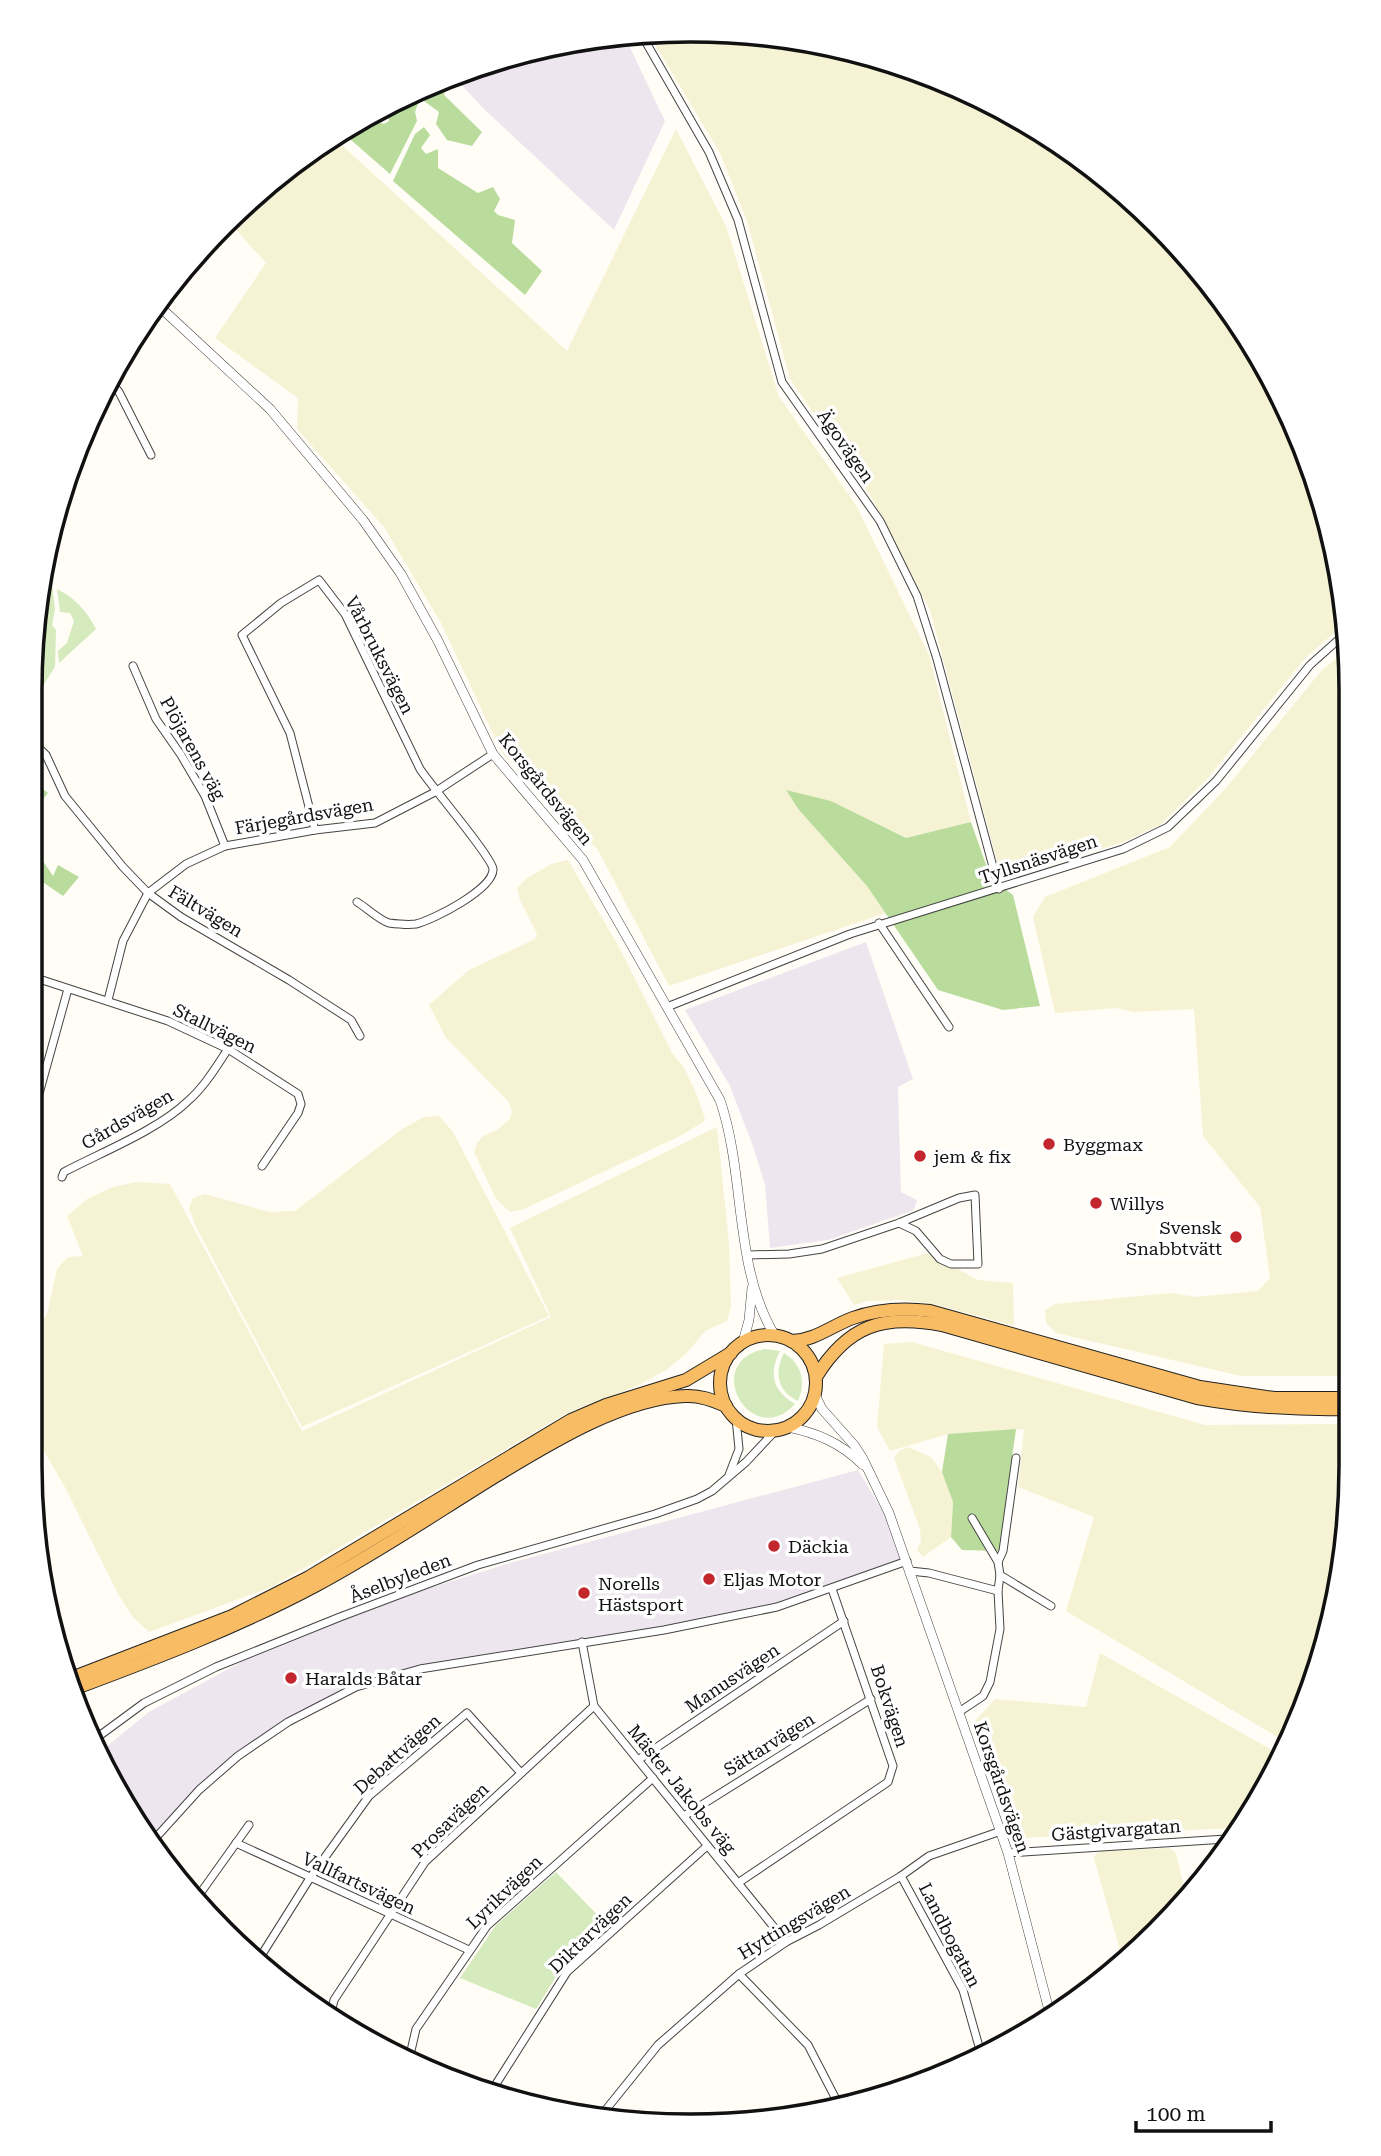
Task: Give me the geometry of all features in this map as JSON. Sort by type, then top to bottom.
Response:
[{"type":"highway","points":[[77,1676],[232,1616],[309,1577],[571,1420],[606,1405],[686,1380],[731,1353],[743,1342],[759,1336],[775,1336],[792,1341],[811,1339],[846,1321],[869,1314],[921,1310],[945,1314],[1200,1387],[1274,1398],[1339,1398]]},
{"type":"highway","points":[[816,1377],[834,1350],[859,1331],[877,1324],[910,1320],[942,1325],[1197,1398],[1273,1409],[1339,1409]]},
{"type":"highway","points":[[731,1353],[723,1367],[720,1383],[726,1406],[736,1418],[755,1429],[782,1429],[805,1414],[815,1395],[816,1377],[805,1353],[792,1341]]},
{"type":"highway","points":[[81,1686],[185,1648],[316,1586],[573,1431],[664,1399],[695,1396],[726,1406]]},
{"type":"street","name":"Ägovägen","points":[[646,43],[709,152],[738,220],[782,382],[880,521],[917,596],[937,659],[999,889]]},
{"type":"street","name":"Korsgårdsvägen","points":[[165,311],[270,409],[363,520],[407,585],[438,641],[493,754],[583,860],[720,1100],[727,1122],[752,1279],[761,1311],[775,1336]]},
{"type":"street","points":[[117,389],[151,455]]},
{"type":"street","name":"Vårbruksvägen","points":[[315,830],[290,733],[242,635],[281,603],[319,580],[345,614],[420,769],[435,792]]},
{"type":"street","name":"Tyllsnäsvägen","points":[[667,1007],[879,923],[999,889],[1123,849],[1168,827],[1216,781],[1310,666],[1337,641]]},
{"type":"street","name":"Plöjarens väg","points":[[133,666],[156,719],[205,796],[225,846]]},
{"type":"street","name":"Fältvägen","points":[[42,750],[65,796],[148,893],[181,917],[351,1020],[360,1036]]},
{"type":"street","name":"Färjegårdsvägen","points":[[108,1000],[123,941],[148,893],[186,864],[225,846],[315,830],[375,823],[435,792],[493,754]]},
{"type":"street","points":[[358,902],[387,922],[413,925],[438,917],[473,894],[491,878],[493,868],[487,855],[435,792]]},
{"type":"street","points":[[879,923],[949,1027]]},
{"type":"street","name":"Stallvägen","points":[[42,980],[168,1021],[228,1049],[298,1094],[301,1104],[298,1113],[262,1166]]},
{"type":"street","points":[[42,1083],[68,989]]},
{"type":"street","name":"Gårdsvägen","points":[[62,1177],[64,1172],[162,1120],[187,1102],[212,1075],[228,1049]]},
{"type":"street","points":[[748,1255],[814,1251],[899,1223],[959,1198],[975,1195],[978,1265],[951,1264],[940,1259],[916,1231],[899,1223]]},
{"type":"street","name":"Korsgårdsvägen","points":[[743,1342],[749,1320],[752,1279]]},
{"type":"street","name":"Korsgårdsvägen","points":[[815,1395],[822,1409],[854,1445],[873,1474],[1001,1831],[1048,2007]]},
{"type":"street","points":[[728,1477],[737,1460],[739,1449],[736,1418]]},
{"type":"street","name":"Korsgårdsvägen","points":[[782,1429],[831,1440],[847,1450],[873,1474]]},
{"type":"street","name":"Åselbyleden","points":[[101,1735],[144,1703],[216,1667],[478,1565],[679,1507],[712,1490],[782,1429]]},
{"type":"street","points":[[998,1562],[1003,1551],[1016,1458]]},
{"type":"street","points":[[959,1712],[983,1696],[990,1682],[1000,1629],[998,1562],[972,1518]]},
{"type":"street","points":[[158,1835],[199,1790],[238,1756],[288,1722],[356,1687],[420,1669],[664,1630],[777,1607],[908,1566],[998,1591]]},
{"type":"street","points":[[1000,1575],[1051,1606]]},
{"type":"street","name":"Bokvägen","points":[[738,1883],[888,1782],[893,1766],[832,1589]]},
{"type":"street","name":"Manusvägen","points":[[638,1760],[844,1621]]},
{"type":"street","name":"Mäster Jakobs väg","points":[[582,1642],[594,1706],[786,1942]]},
{"type":"street","name":"Sättarvägen","points":[[684,1816],[871,1699]]},
{"type":"street","name":"Prosavägen","points":[[332,2006],[334,2000],[425,1862],[594,1706]]},
{"type":"street","name":"Debattvägen","points":[[263,1953],[310,1878],[369,1796],[467,1713],[521,1773]]},
{"type":"street","name":"Lyrikvägen","points":[[411,2050],[416,2029],[486,1926],[653,1778]]},
{"type":"street","points":[[202,1892],[249,1825]]},
{"type":"street","name":"Hyttingsvägen","points":[[607,2108],[658,2045],[739,1974],[786,1942],[819,1926],[929,1856],[1001,1831]]},
{"type":"street","name":"Gästgivargatan","points":[[1008,1853],[1220,1839]]},
{"type":"street","name":"Vallfartsvägen","points":[[236,1843],[470,1950]]},
{"type":"street","name":"Diktarvägen","points":[[496,2084],[566,1972],[707,1846]]},
{"type":"street","name":"Landbogatan","points":[[901,1876],[963,1990],[980,2046]]},
{"type":"street","points":[[739,1974],[808,2045],[836,2097]]},
{"type":"shaded area","points":[[654,43],[733,43],[775,48],[817,54],[899,76],[939,91],[1015,129],[1085,176],[1149,232],[1178,263],[1230,330],[1272,404],[1305,482],[1327,564],[1336,631],[1306,657],[1207,779],[1160,825],[1124,842],[1002,880],[930,610],[872,498],[790,379],[747,221],[720,153]]},
{"type":"shaded area","points":[[629,45],[665,121],[614,230],[461,84],[564,54]]},
{"type":"shaded area","points":[[676,129],[726,226],[779,397],[856,505],[929,655],[971,822],[906,838],[831,801],[787,791],[799,810],[867,886],[886,913],[669,986],[598,850],[502,753],[441,623],[384,527],[297,429],[298,398],[215,338],[266,263],[235,229],[296,176],[341,144],[567,351]]},
{"type":"shaded area","points":[[1338,657],[1339,1376],[1241,1376],[1056,1333],[1046,1323],[1045,1310],[1055,1304],[1171,1293],[1196,1297],[1258,1291],[1270,1278],[1260,1207],[1203,1136],[1194,1009],[1134,1012],[1116,1008],[1055,1013],[1033,917],[1045,897],[1170,847],[1226,788],[1321,671]]},
{"type":"shaded area","points":[[568,860],[619,947],[672,1053],[684,1068],[705,1118],[680,1136],[524,1209],[510,1212],[496,1199],[474,1152],[483,1136],[497,1130],[510,1119],[512,1111],[508,1101],[446,1038],[429,1005],[469,970],[535,939],[537,934],[517,888],[526,879],[551,864]]},
{"type":"shaded area","points":[[866,942],[913,1079],[898,1087],[901,1192],[917,1200],[914,1210],[828,1240],[770,1248],[765,1185],[754,1149],[730,1086],[685,1010]]},
{"type":"shaded area","points":[[439,1116],[453,1132],[549,1316],[302,1427],[196,1227],[189,1208],[193,1198],[205,1194],[269,1212],[295,1211],[402,1129],[424,1117]]},
{"type":"shaded area","points":[[717,1127],[729,1243],[731,1307],[727,1321],[705,1331],[687,1353],[666,1370],[637,1386],[567,1413],[272,1587],[149,1632],[132,1616],[117,1592],[66,1489],[42,1448],[42,1321],[47,1314],[57,1269],[68,1257],[83,1256],[67,1216],[87,1199],[113,1187],[136,1182],[170,1184],[302,1431],[551,1317],[510,1228]]},
{"type":"shaded area","points":[[928,1253],[978,1280],[1013,1283],[1014,1326],[938,1305],[901,1300],[868,1301],[854,1305],[837,1278]]},
{"type":"shaded area","points":[[912,1342],[1205,1425],[1339,1424],[1338,1508],[1327,1592],[1305,1674],[1279,1738],[1066,1611],[1094,1517],[1018,1487],[1024,1429],[948,1434],[890,1451],[877,1427],[884,1344]]},
{"type":"shaded area","points":[[908,1447],[931,1457],[942,1472],[953,1502],[951,1537],[923,1557],[917,1550],[921,1541],[920,1529],[894,1458],[899,1451]]},
{"type":"shaded area","points":[[858,1470],[885,1515],[907,1561],[777,1607],[420,1669],[356,1687],[288,1722],[238,1756],[158,1836],[129,1790],[106,1747],[149,1712],[258,1653],[360,1610],[510,1563]]},
{"type":"shaded area","points":[[1100,1653],[1273,1750],[1228,1828],[1021,1838],[975,1721],[995,1699],[1086,1707]]},
{"type":"shaded area","points":[[1170,1848],[1176,1853],[1184,1886],[1120,1951],[1094,1858],[1102,1851]]},
{"type":"green space","points":[[445,90],[444,95],[482,132],[472,146],[447,140],[436,124],[439,112],[423,100]]},
{"type":"green space","points":[[419,102],[415,112],[417,121],[390,174],[350,139],[379,122],[384,124],[389,121],[388,117]]},
{"type":"green space","points":[[424,127],[430,135],[421,148],[426,154],[438,149],[438,168],[478,193],[493,187],[500,199],[494,211],[498,215],[515,220],[512,243],[542,271],[525,295],[393,181],[415,134]]},
{"type":"green space","points":[[51,584],[55,609],[52,625],[56,630],[55,667],[42,687],[43,648]]},
{"type":"green space","points":[[57,589],[80,606],[96,629],[59,663],[58,651],[67,643],[74,621],[70,613],[60,612]]},
{"type":"green space","points":[[42,788],[48,793],[42,800]]},
{"type":"green space","points":[[786,790],[831,801],[906,838],[971,822],[991,879],[1013,895],[1040,1006],[1003,1010],[938,990],[867,886],[799,810]]},
{"type":"green space","points":[[42,860],[53,876],[58,865],[79,877],[63,896],[42,882]]},
{"type":"green space","points":[[765,1349],[780,1351],[774,1367],[775,1381],[777,1388],[795,1404],[778,1416],[763,1417],[749,1411],[739,1399],[734,1384],[736,1369],[746,1357]]},
{"type":"green space","points":[[784,1353],[795,1362],[801,1374],[802,1387],[798,1401],[786,1392],[779,1380],[779,1367]]},
{"type":"green space","points":[[1016,1429],[999,1551],[962,1550],[951,1537],[953,1502],[942,1472],[948,1434]]},
{"type":"green space","points":[[556,1872],[608,1926],[564,1964],[536,2009],[460,1978],[496,1925]]},
{"type":"place","name":"Byggmax","points":[[1049,1144]]},
{"type":"place","name":"jem & fix","points":[[920,1156]]},
{"type":"place","name":"Willys","points":[[1096,1203]]},
{"type":"place","name":"Svensk Snabbtvätt","points":[[1236,1237]]},
{"type":"place","name":"Däckia","points":[[774,1546]]},
{"type":"place","name":"Eljas Motor","points":[[709,1579]]},
{"type":"place","name":"Norells Hästsport","points":[[584,1593]]},
{"type":"place","name":"Haralds Båtar","points":[[291,1678]]}]
